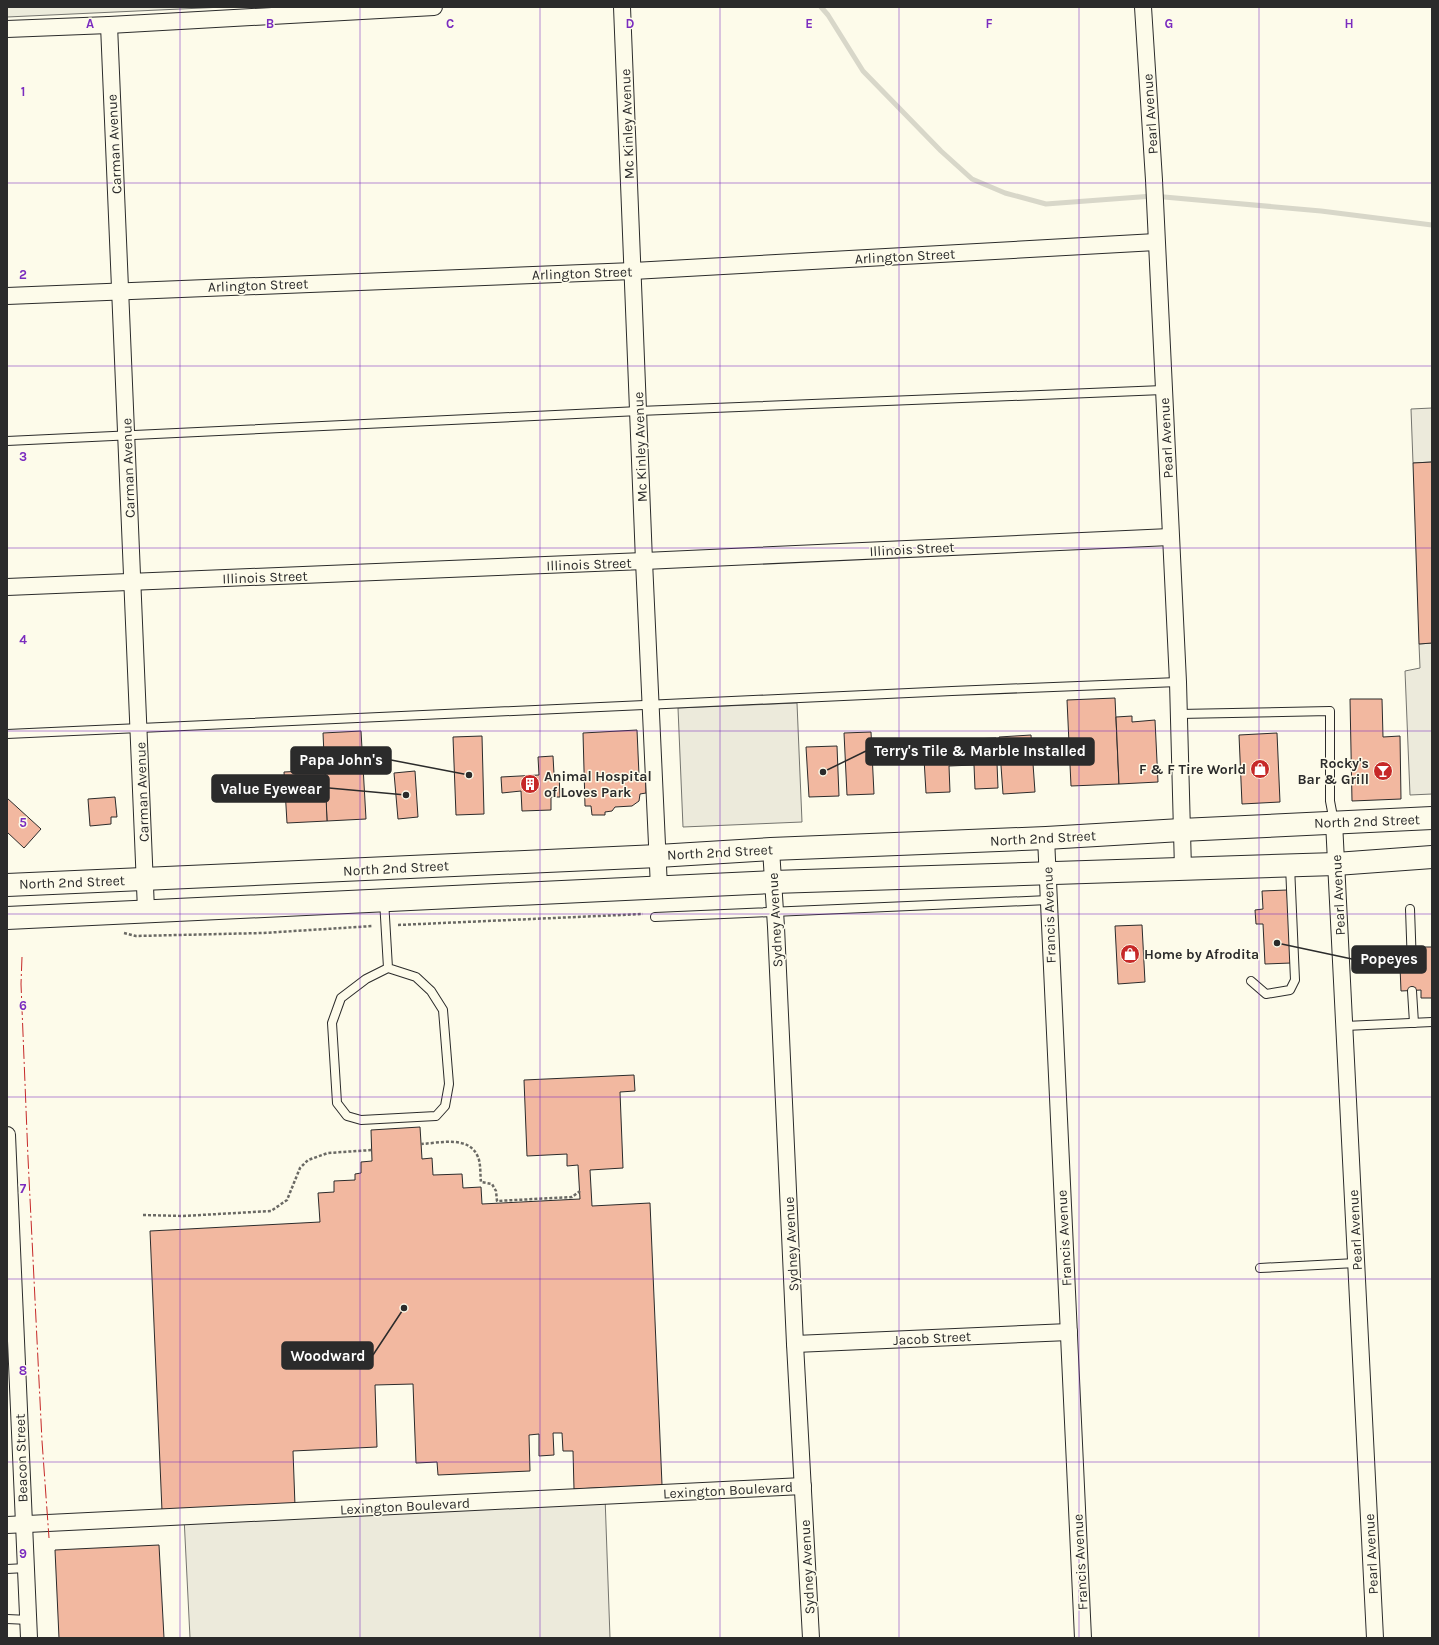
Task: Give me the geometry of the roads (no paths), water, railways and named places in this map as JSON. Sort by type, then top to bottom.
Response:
[{"type":"main road","name":"North 2nd Street","points":[[7,885],[658,856],[770,849],[1046,838],[1432,818]]},
{"type":"main road","points":[[7,918],[146,910],[773,882],[1336,864],[1432,857]]},
{"type":"street","points":[[7,29],[109,26],[434,7]]},
{"type":"street","name":"Mc Kinley Avenue","points":[[622,7],[644,562],[659,888]]},
{"type":"street","name":"Pearl Avenue","points":[[1144,7],[1154,180],[1178,682],[1182,869]]},
{"type":"street","name":"Carman Avenue","points":[[109,26],[146,910]]},
{"type":"street","name":"Arlington Street","points":[[7,296],[633,271],[1156,242]]},
{"type":"street","name":"Illinois Street","points":[[7,587],[644,562],[1170,537]]},
{"type":"street","name":"Pearl Avenue","points":[[1334,822],[1375,1638]]},
{"type":"street","name":"Francis Avenue","points":[[1046,838],[1083,1638]]},
{"type":"street","name":"Sydney Avenue","points":[[770,849],[775,911],[795,1344],[811,1638]]},
{"type":"street","name":"Beacon Street","points":[[7,1134],[30,1638]]},
{"type":"street","name":"Jacob Street","points":[[795,1344],[1069,1332]]},
{"type":"street","name":"Lexington Boulevard","points":[[7,1525],[803,1486]]},
{"type":"lane","points":[[7,441],[639,411],[1164,390]]},
{"type":"lane","points":[[7,734],[1178,682]]},
{"type":"lane","points":[[1179,714],[1330,711],[1330,801],[1334,822]]},
{"type":"lane","points":[[1251,981],[1266,994],[1290,990],[1295,980],[1290,865]]},
{"type":"lane","points":[[384,900],[388,968]]},
{"type":"lane","points":[[654,917],[1048,900]]},
{"type":"lane","points":[[1410,909],[1412,966]]},
{"type":"lane","points":[[388,968],[416,977],[431,991],[443,1010],[449,1084],[445,1106],[436,1116],[361,1120],[347,1116],[337,1103],[332,1023],[341,998],[366,979],[388,968]]},
{"type":"lane","points":[[1412,991],[1414,1022]]},
{"type":"lane","points":[[1345,1026],[1432,1022]]},
{"type":"lane","points":[[1260,1268],[1356,1263]]},
{"type":"lane","points":[[7,1569],[26,1568]]},
{"type":"lane","points":[[7,1619],[29,1620]]},
{"type":"waterway","points":[[821,7],[828,15],[863,71],[941,151],[972,179],[1005,193],[1046,204],[1153,196],[1321,211],[1432,225]]},
{"type":"place","name":"F & F Tire World","points":[[1260,769]]},
{"type":"place","name":"Rocky's Bar & Grill","points":[[1383,771]]},
{"type":"place","name":"Terry's Tile & Marble Installed","points":[[823,772]]},
{"type":"place","name":"Papa John's","points":[[469,775]]},
{"type":"place","name":"Animal Hospital of Loves Park","points":[[530,784]]},
{"type":"place","name":"Value Eyewear","points":[[406,795]]},
{"type":"place","name":"Popeyes","points":[[1277,943]]},
{"type":"place","name":"Home by Afrodita","points":[[1130,954]]},
{"type":"place","name":"Woodward","points":[[404,1308]]}]
